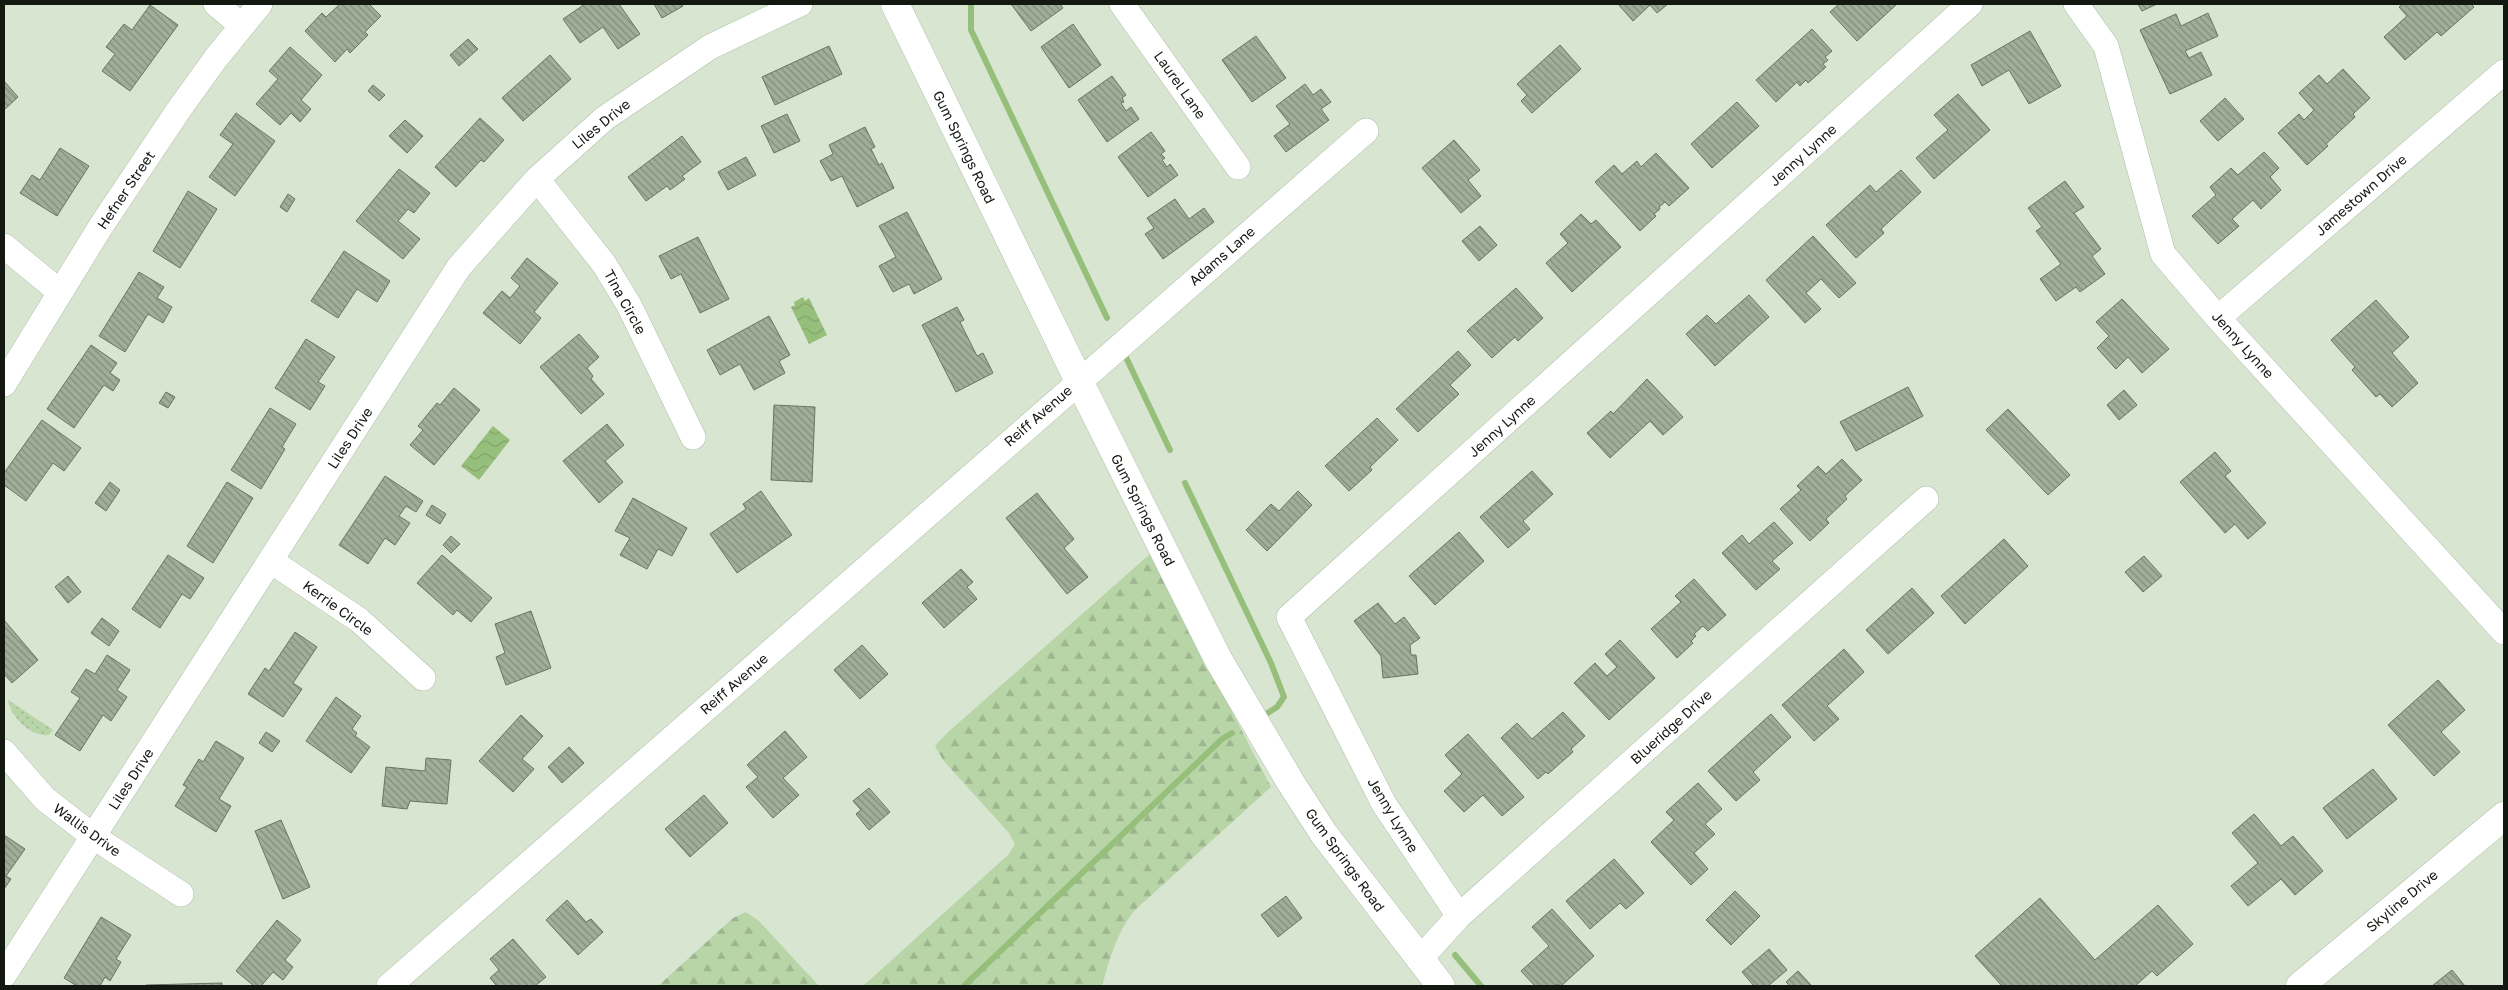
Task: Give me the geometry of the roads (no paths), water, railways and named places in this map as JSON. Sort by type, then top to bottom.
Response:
[{"type":"main road","name":"Gum Springs Road","points":[[895,4],[1079,381],[1218,659],[1286,775],[1324,834],[1419,960],[1441,986]]},
{"type":"main road","name":"Skyline Drive","points":[[2300,986],[2504,816]]},
{"type":"street","points":[[216,4],[241,25]]},
{"type":"street","name":"Hefner Street","points":[[4,384],[101,226],[180,108],[241,25],[260,4]]},
{"type":"street","name":"Liles Drive","points":[[4,975],[459,267],[537,179],[605,118],[692,58],[731,36],[800,4]]},
{"type":"street","name":"Laurel Lane","points":[[1122,4],[1238,167]]},
{"type":"street","name":"Jenny Lynne","points":[[1459,916],[1384,804],[1289,617],[1970,4]]},
{"type":"street","name":"Jenny Lynne","points":[[2076,4],[2106,46],[2163,254],[2218,318],[2504,632]]},
{"type":"street","name":"Jamestown Drive","points":[[2218,318],[2504,72]]},
{"type":"street","name":"Adams Lane","points":[[1079,381],[1366,131]]},
{"type":"street","name":"Tina Circle","points":[[537,179],[604,264],[629,305],[693,438]]},
{"type":"street","points":[[4,246],[60,292]]},
{"type":"street","name":"Reiff Avenue","points":[[389,986],[1079,381]]},
{"type":"street","name":"Blueridge Drive","points":[[1419,960],[1459,916],[1926,499]]},
{"type":"street","name":"Kerrie Circle","points":[[271,561],[359,620],[423,678]]},
{"type":"street","name":"Wallis Drive","points":[[4,752],[45,798],[94,837],[181,894]]},
{"type":"water","points":[[803,297],[805,301],[809,298],[827,335],[809,344],[791,307],[795,305],[794,302]]},
{"type":"water","points":[[493,426],[510,440],[479,480],[461,466]]},
{"type":"waterway","points":[[971,4],[971,30],[1107,318]]},
{"type":"waterway","points":[[1123,351],[1170,450]]},
{"type":"waterway","points":[[1185,483],[1271,663],[1284,697],[1277,707],[1266,714]]},
{"type":"waterway","points":[[964,986],[1222,739],[1232,733]]},
{"type":"waterway","points":[[1455,955],[1481,986]]}]
